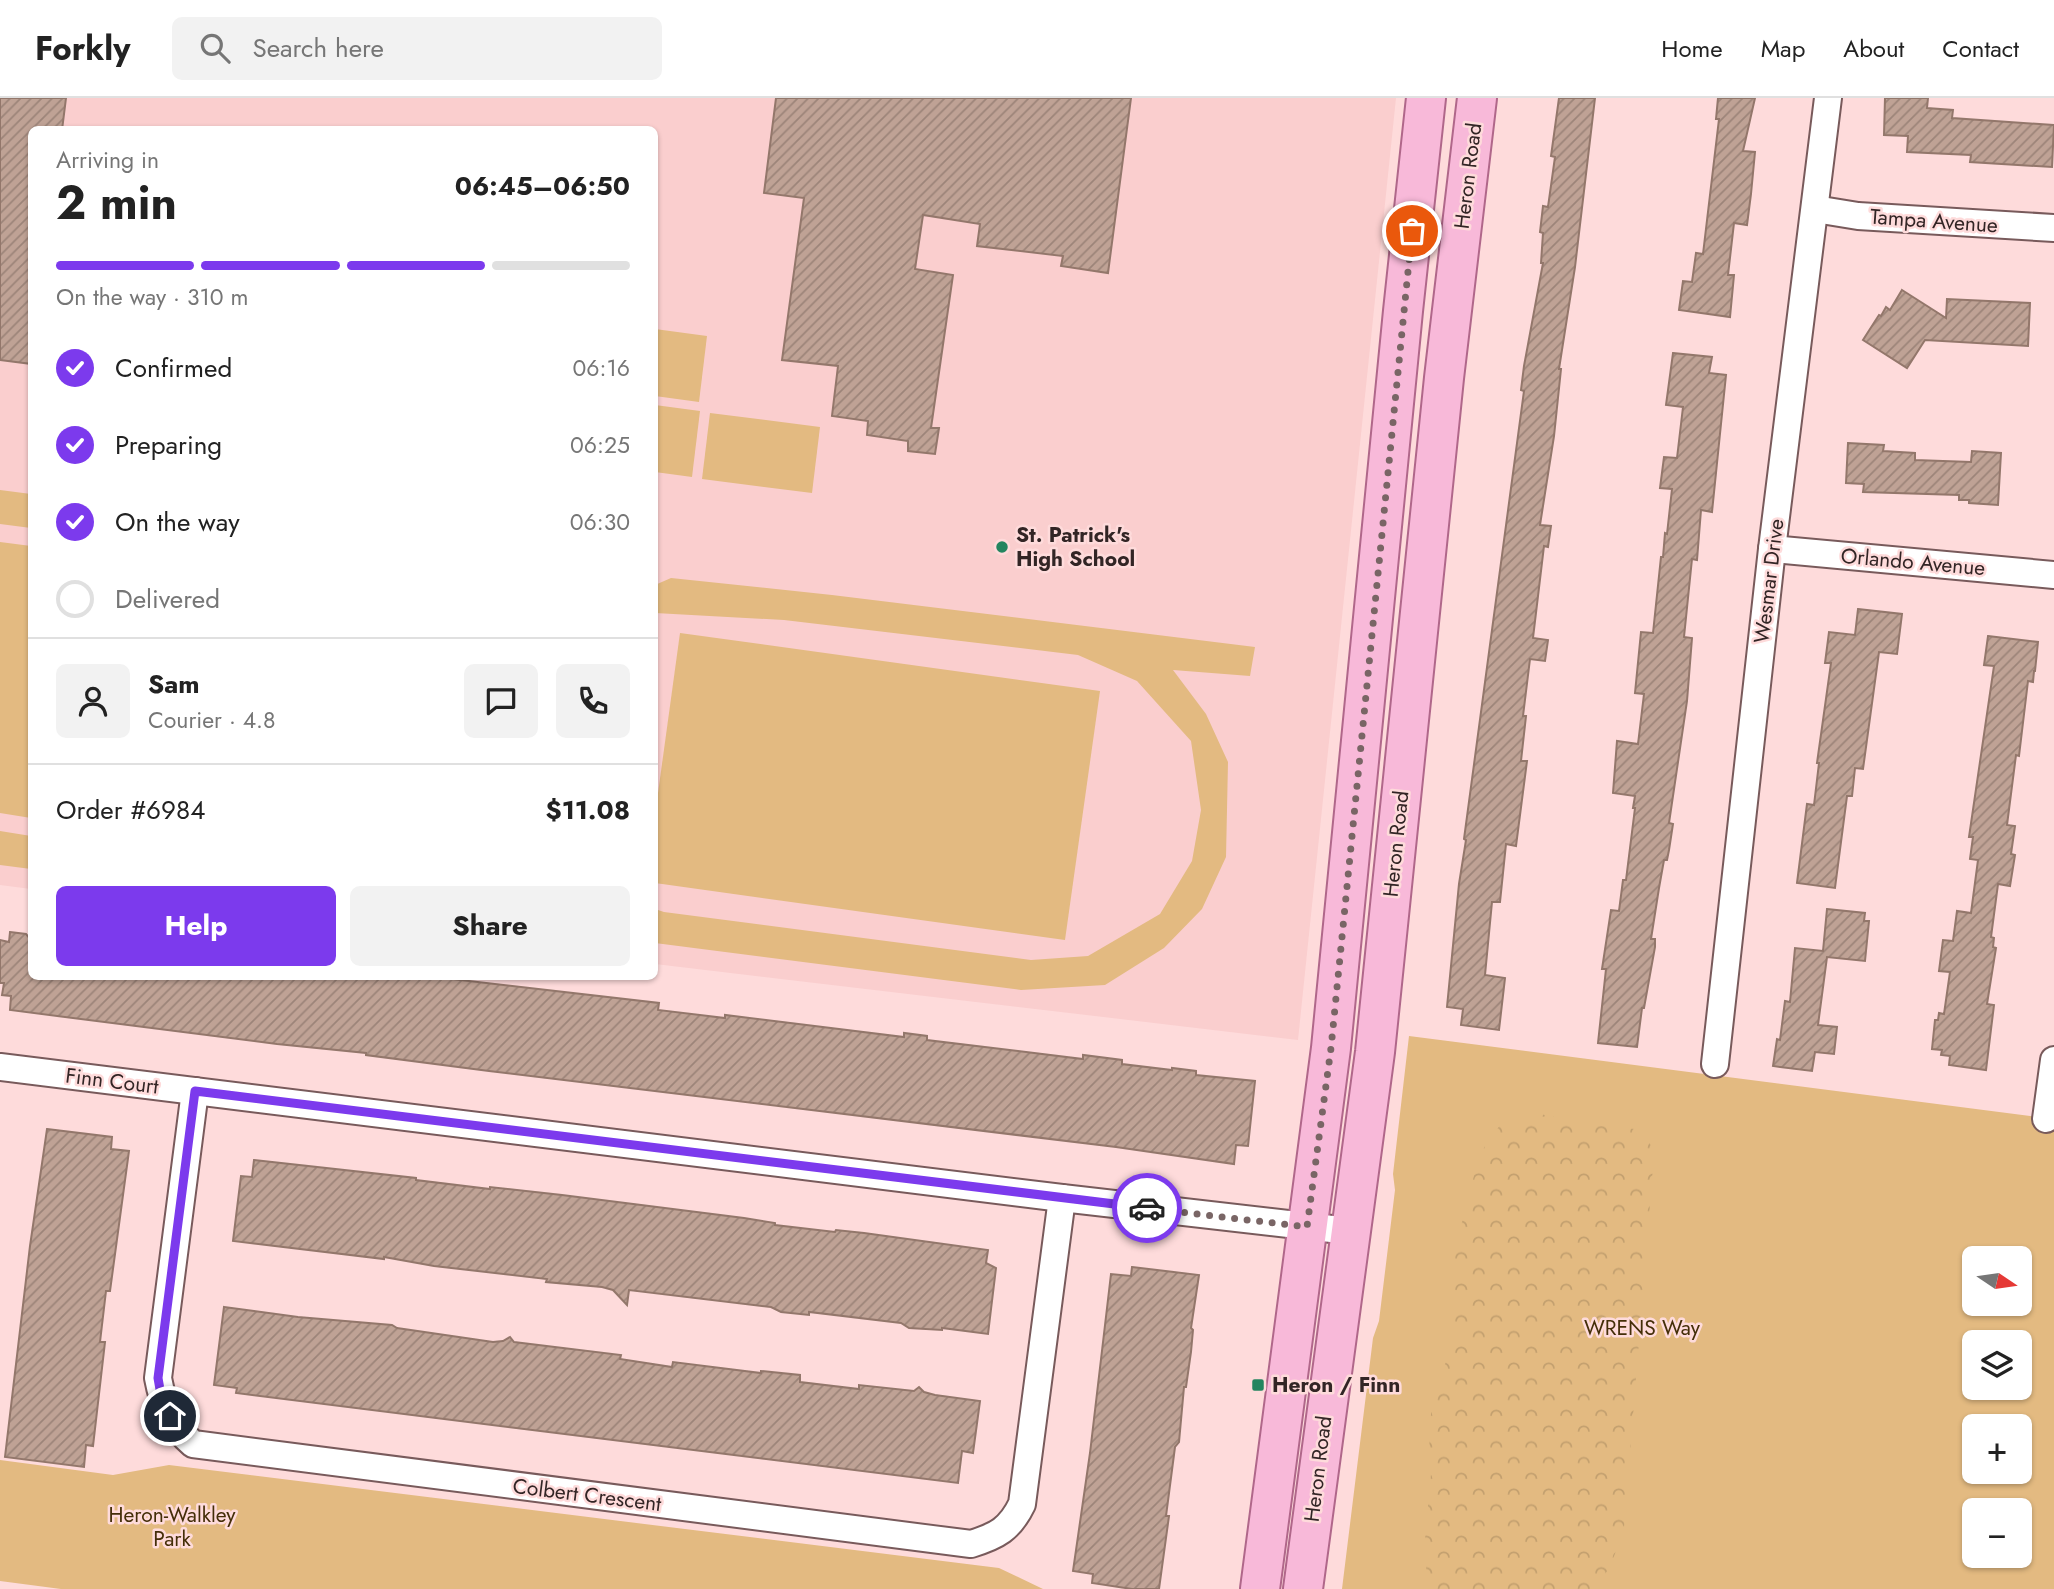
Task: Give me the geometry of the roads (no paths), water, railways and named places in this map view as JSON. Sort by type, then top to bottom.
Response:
[{"type":"main road","name":"Heron Road","points":[[1260,1589],[1331,1048],[1426,98]]},
{"type":"main road","name":"Heron Road","points":[[1303,1589],[1375,1052],[1444,377],[1477,98]]},
{"type":"street","name":"Wesmar Drive","points":[[1715,1065],[1772,550],[1828,98]]},
{"type":"street","name":"Tampa Avenue","points":[[1815,209],[1858,216],[2054,228]]},
{"type":"street","name":"Orlando Avenue","points":[[1772,550],[2054,575]]},
{"type":"street","points":[[2046,1119],[2054,1059]]},
{"type":"street","name":"Finn Court","points":[[0,1067],[1349,1231]]},
{"type":"street","name":"Colbert Crescent","points":[[195,1091],[158,1378],[162,1401],[177,1431],[193,1444],[971,1544],[994,1536],[1014,1520],[1022,1504],[1062,1198]]},
{"type":"place","name":"St. Patrick's High School","points":[[1002,547]]},
{"type":"place","name":"Heron / Finn","points":[[1258,1385]]},
{"type":"park label","name":"WRENS Way","points":[[1642,1328]]},
{"type":"park label","name":"Heron-Walkley Park","points":[[172,1527]]}]
